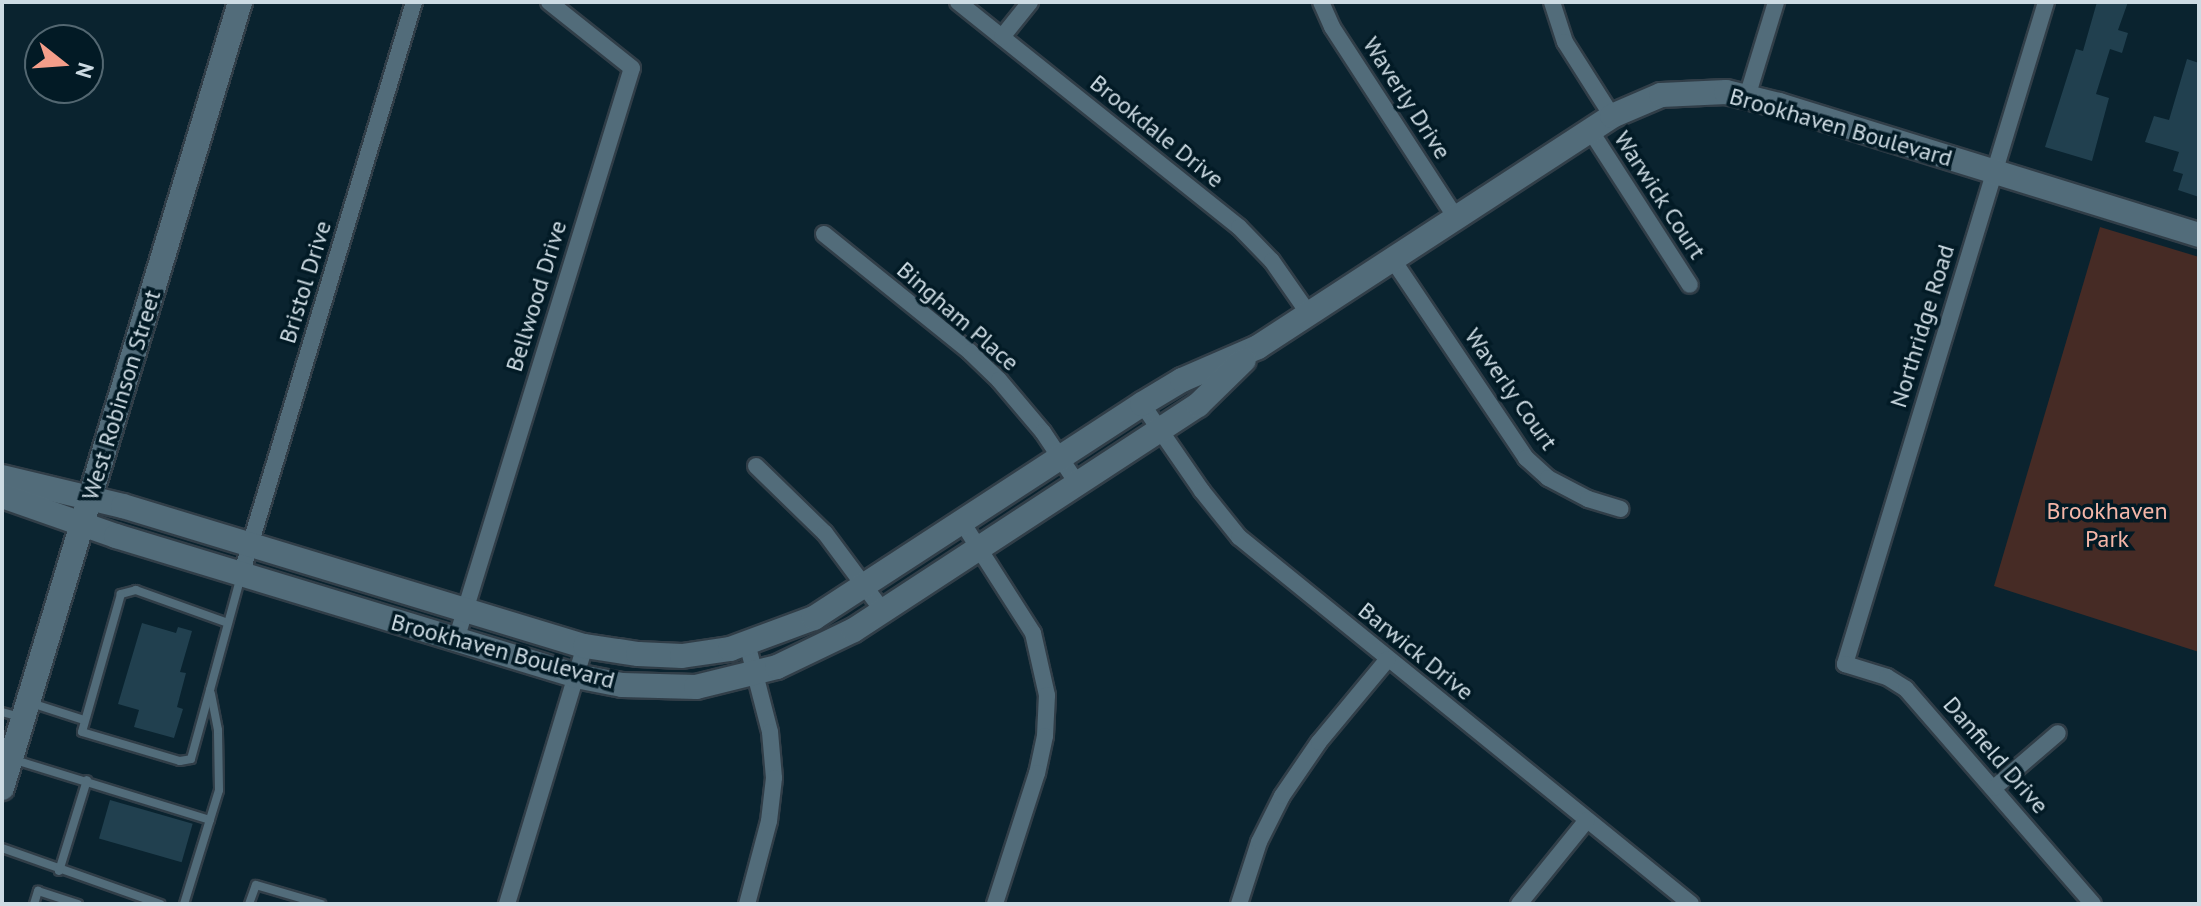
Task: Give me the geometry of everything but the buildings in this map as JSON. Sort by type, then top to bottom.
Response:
[{"type":"street","name":"West Robinson Street","points":[[2,788],[11,759],[18,711],[82,525],[240,2]]},
{"type":"street","name":"Bristol Drive","points":[[241,575],[414,2]]},
{"type":"street","name":"Bellwood Drive","points":[[456,640],[632,68],[549,2]]},
{"type":"street","name":"Brookdale Drive","points":[[958,2],[1247,235],[1272,261],[1309,314]]},
{"type":"street","points":[[1002,37],[1030,2]]},
{"type":"street","name":"Waverly Drive","points":[[1321,2],[1332,27],[1456,218]]},
{"type":"street","points":[[1552,2],[1565,42],[1612,116]]},
{"type":"street","points":[[1747,97],[1776,2]]},
{"type":"street","name":"Northridge Road","points":[[1845,664],[2046,2]]},
{"type":"street","name":"Brookhaven Boulevard","points":[[2,477],[90,498],[585,646],[638,654],[682,656],[747,643],[814,618],[1142,404],[1182,380],[1258,347],[1590,130],[1638,103],[1683,92],[1726,92],[2199,235]]},
{"type":"street","name":"Warwick Court","points":[[1590,130],[1690,285]]},
{"type":"street","name":"Bingham Place","points":[[824,234],[970,352],[1022,406],[1077,483]]},
{"type":"street","name":"Waverly Court","points":[[1393,260],[1526,458],[1548,478],[1588,499],[1621,509]]},
{"type":"street","name":"Brookhaven Boulevard","points":[[2,496],[82,525],[241,575],[576,676],[622,685],[696,687],[756,675],[825,647],[1198,405],[1258,347]]},
{"type":"street","name":"Barwick Drive","points":[[1142,404],[1214,507],[1239,537],[1691,904]]},
{"type":"street","points":[[756,466],[825,533],[883,611]]},
{"type":"street","points":[[962,522],[1033,633],[1047,695],[1045,736],[1037,773],[995,904]]},
{"type":"street","points":[[747,643],[770,732],[774,778],[769,821],[747,904]]},
{"type":"street","points":[[507,904],[585,646]]},
{"type":"street","points":[[1239,904],[1259,842],[1282,796],[1306,759],[1388,659]]},
{"type":"street","name":"Danfield Drive","points":[[1845,664],[1887,677],[1906,689],[2093,904]]},
{"type":"street","points":[[1994,788],[2058,733]]},
{"type":"street","points":[[1519,904],[1587,820]]},
{"type":"lane","points":[[309,596],[317,566]]},
{"type":"lane","points":[[228,623],[136,590],[121,594],[82,732],[180,761],[191,759],[210,690],[241,575]]},
{"type":"lane","points":[[184,904],[219,790],[218,730],[210,690]]},
{"type":"lane","points":[[18,711],[84,720]]},
{"type":"lane","points":[[11,759],[210,820]]},
{"type":"lane","points":[[59,871],[87,780]]},
{"type":"lane","points":[[2,848],[59,871],[160,904]]},
{"type":"lane","points":[[249,904],[256,885],[321,904]]},
{"type":"lane","points":[[34,904],[38,891],[78,904]]},
{"type":"green space","name":"Brookhaven Park","points":[[2100,227],[2199,257],[2199,652],[1994,586]]}]
